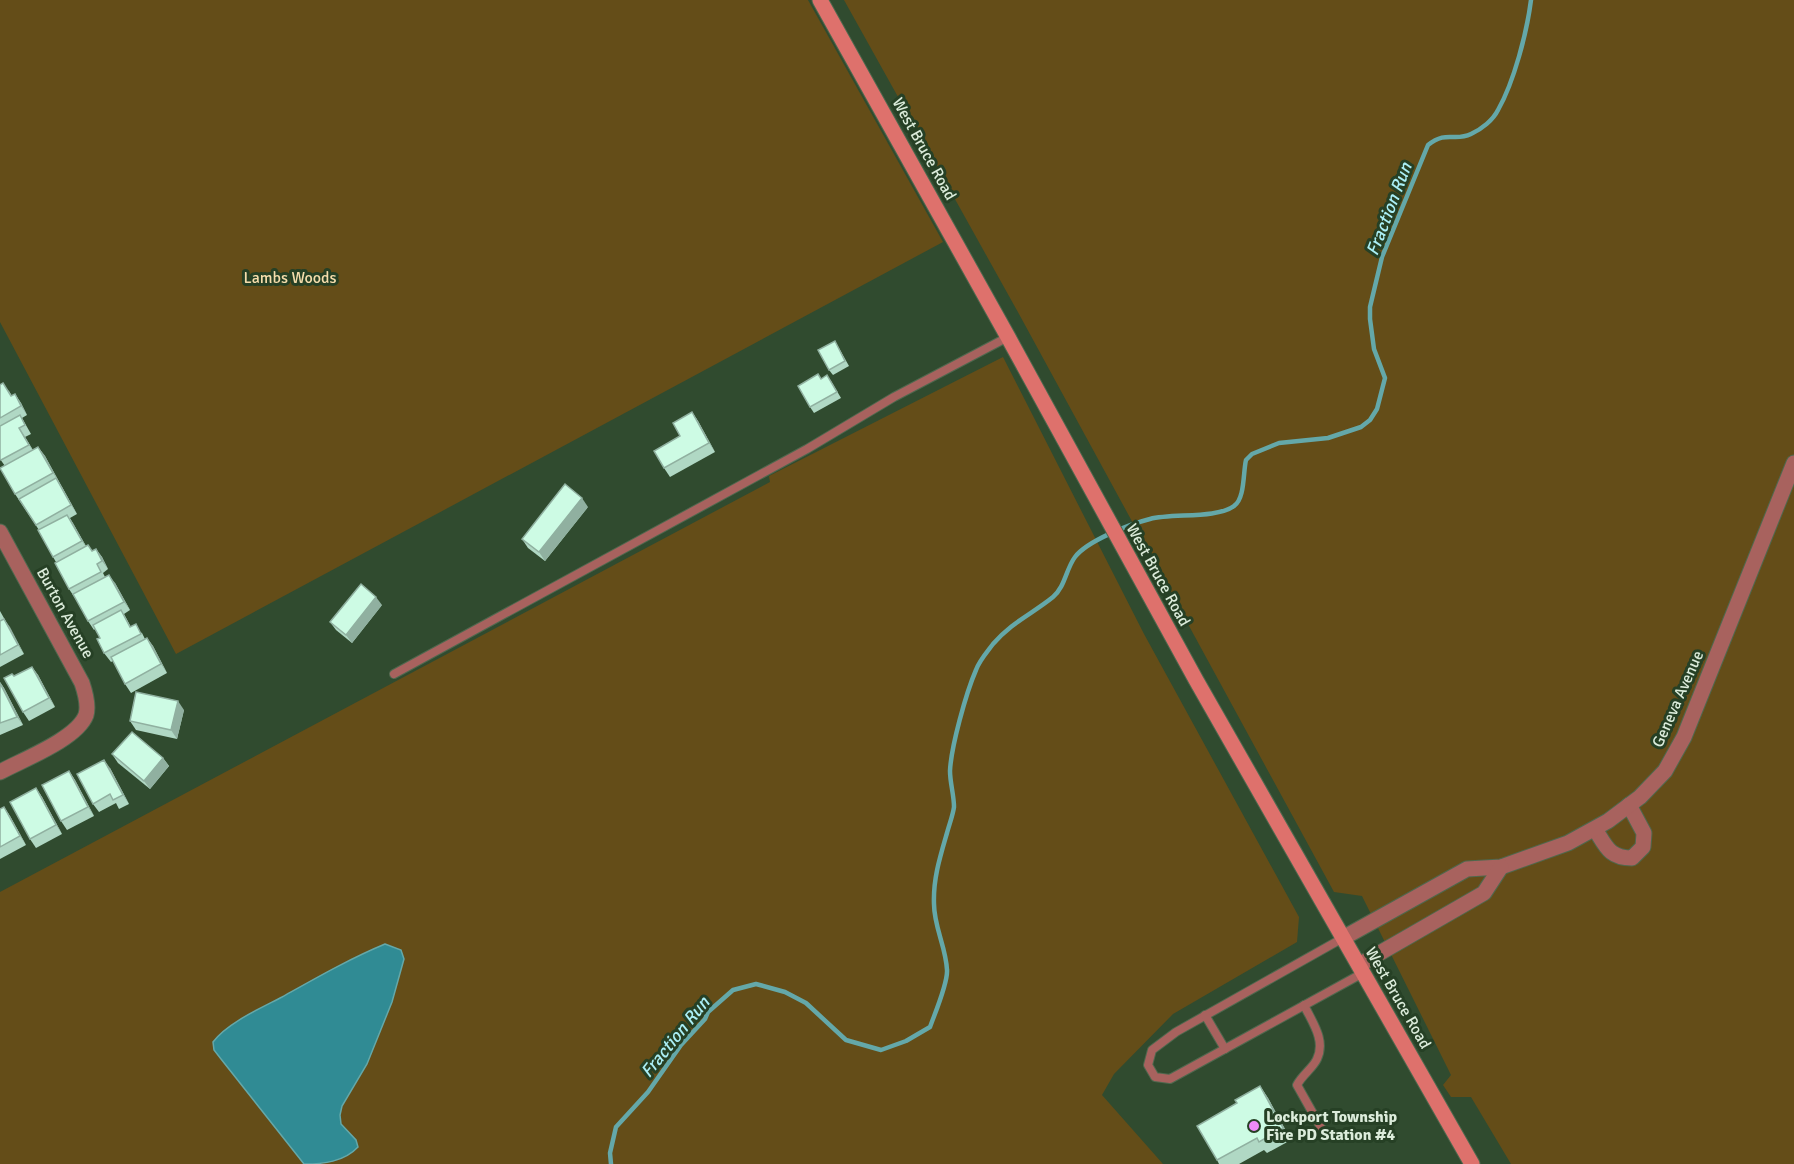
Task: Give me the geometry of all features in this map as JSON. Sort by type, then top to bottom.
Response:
[{"type":"street","name":"West Bruce Road","points":[[820,0],[1008,336],[1196,681],[1472,1164]]},
{"type":"street","name":"Geneva Avenue","points":[[1343,938],[1467,869],[1502,867],[1568,843],[1595,829],[1640,797],[1665,771],[1684,737],[1794,463]]},
{"type":"street","name":"Burton Avenue","points":[[0,532],[82,682],[87,698],[86,715],[75,730],[0,772]]},
{"type":"street","points":[[1595,829],[1610,851],[1618,858],[1632,858],[1642,848],[1644,833],[1629,805]]},
{"type":"street","points":[[1361,969],[1484,893],[1502,867]]},
{"type":"lane","points":[[394,674],[807,449],[894,396],[1008,336]]},
{"type":"lane","points":[[1343,938],[1176,1032],[1152,1050],[1148,1065],[1155,1077],[1170,1079],[1304,1005],[1361,969]]},
{"type":"lane","points":[[1304,1005],[1321,1043],[1317,1059],[1297,1085],[1324,1133]]},
{"type":"lane","points":[[1205,1015],[1225,1049]]},
{"type":"green space","name":"Lambs Woods","points":[[0,0],[808,0],[943,242],[176,654],[0,322]]},
{"type":"green space","points":[[844,0],[1794,0],[1794,1164],[1511,1164],[1471,1097],[1451,1097],[1443,1085],[1451,1075],[1362,896],[1334,892],[1019,314]]},
{"type":"green space","points":[[1003,357],[1144,634],[1299,917],[1297,942],[1173,1014],[1114,1074],[1102,1095],[1163,1164],[0,1164],[0,892],[770,482],[769,476]]},
{"type":"water","points":[[385,944],[401,950],[404,959],[392,1002],[367,1064],[342,1106],[340,1115],[341,1124],[356,1140],[358,1147],[340,1159],[326,1163],[304,1164],[214,1050],[213,1042],[227,1028],[245,1016],[346,962]]},
{"type":"building","points":[[835,341],[845,361],[829,370],[818,350]]},
{"type":"building","points":[[818,374],[821,379],[827,375],[837,392],[810,407],[798,386]]},
{"type":"building","points":[[3,383],[11,396],[15,394],[21,406],[0,418],[0,385]]},
{"type":"building","points":[[692,412],[709,443],[664,468],[654,451],[680,436],[673,423]]},
{"type":"building","points":[[20,415],[25,425],[19,428],[29,445],[1,460],[0,426]]},
{"type":"building","points":[[38,447],[53,473],[15,494],[0,468]]},
{"type":"building","points":[[56,478],[71,505],[36,525],[19,499]]},
{"type":"building","points":[[565,484],[582,498],[539,552],[522,539]]},
{"type":"building","points":[[67,515],[82,541],[53,557],[38,530]]},
{"type":"building","points":[[88,545],[92,551],[96,549],[102,561],[97,564],[101,572],[69,589],[55,563]]},
{"type":"building","points":[[109,575],[124,602],[88,621],[73,594]]},
{"type":"building","points":[[361,584],[376,597],[346,635],[330,622]]},
{"type":"building","points":[[121,610],[130,627],[136,624],[141,634],[104,653],[93,625]]},
{"type":"building","points":[[4,619],[18,645],[0,655],[0,621]]},
{"type":"building","points":[[147,638],[161,664],[125,684],[111,657]]},
{"type":"building","points":[[32,667],[49,698],[23,712],[4,678]]},
{"type":"building","points":[[0,683],[17,717],[0,723]]},
{"type":"building","points":[[136,692],[178,701],[171,730],[130,721]]},
{"type":"building","points":[[132,732],[163,758],[144,781],[112,754]]},
{"type":"building","points":[[104,760],[123,795],[113,800],[110,794],[93,804],[77,774]]},
{"type":"building","points":[[69,771],[88,807],[61,821],[42,785]]},
{"type":"building","points":[[36,788],[56,825],[30,839],[10,802]]},
{"type":"building","points":[[4,807],[20,836],[0,847],[0,809]]},
{"type":"building","name":"Lockport Township Fire PD Station #4","points":[[1260,1086],[1283,1128],[1259,1142],[1257,1138],[1217,1160],[1197,1126],[1237,1103],[1235,1100]]},
{"type":"waterway","name":"Fraction Run","points":[[611,1164],[610,1153],[616,1127],[648,1092],[708,1012],[733,990],[756,984],[785,992],[806,1003],[846,1040],[881,1050],[906,1041],[930,1027],[947,976],[945,953],[936,921],[934,895],[937,868],[954,807],[950,776],[951,761],[964,706],[979,663],[1007,630],[1057,593],[1075,557],[1089,545],[1121,529],[1150,519],[1217,513],[1226,510],[1238,503],[1246,460],[1252,454],[1279,443],[1328,438],[1361,427],[1370,420],[1377,409],[1385,378],[1374,349],[1370,319],[1370,307],[1382,257],[1428,145],[1440,138],[1460,137],[1475,132],[1496,114],[1504,99],[1519,56],[1531,0]]},
{"type":"place","name":"Lockport Township Fire PD Station #4","points":[[1254,1126]]}]
